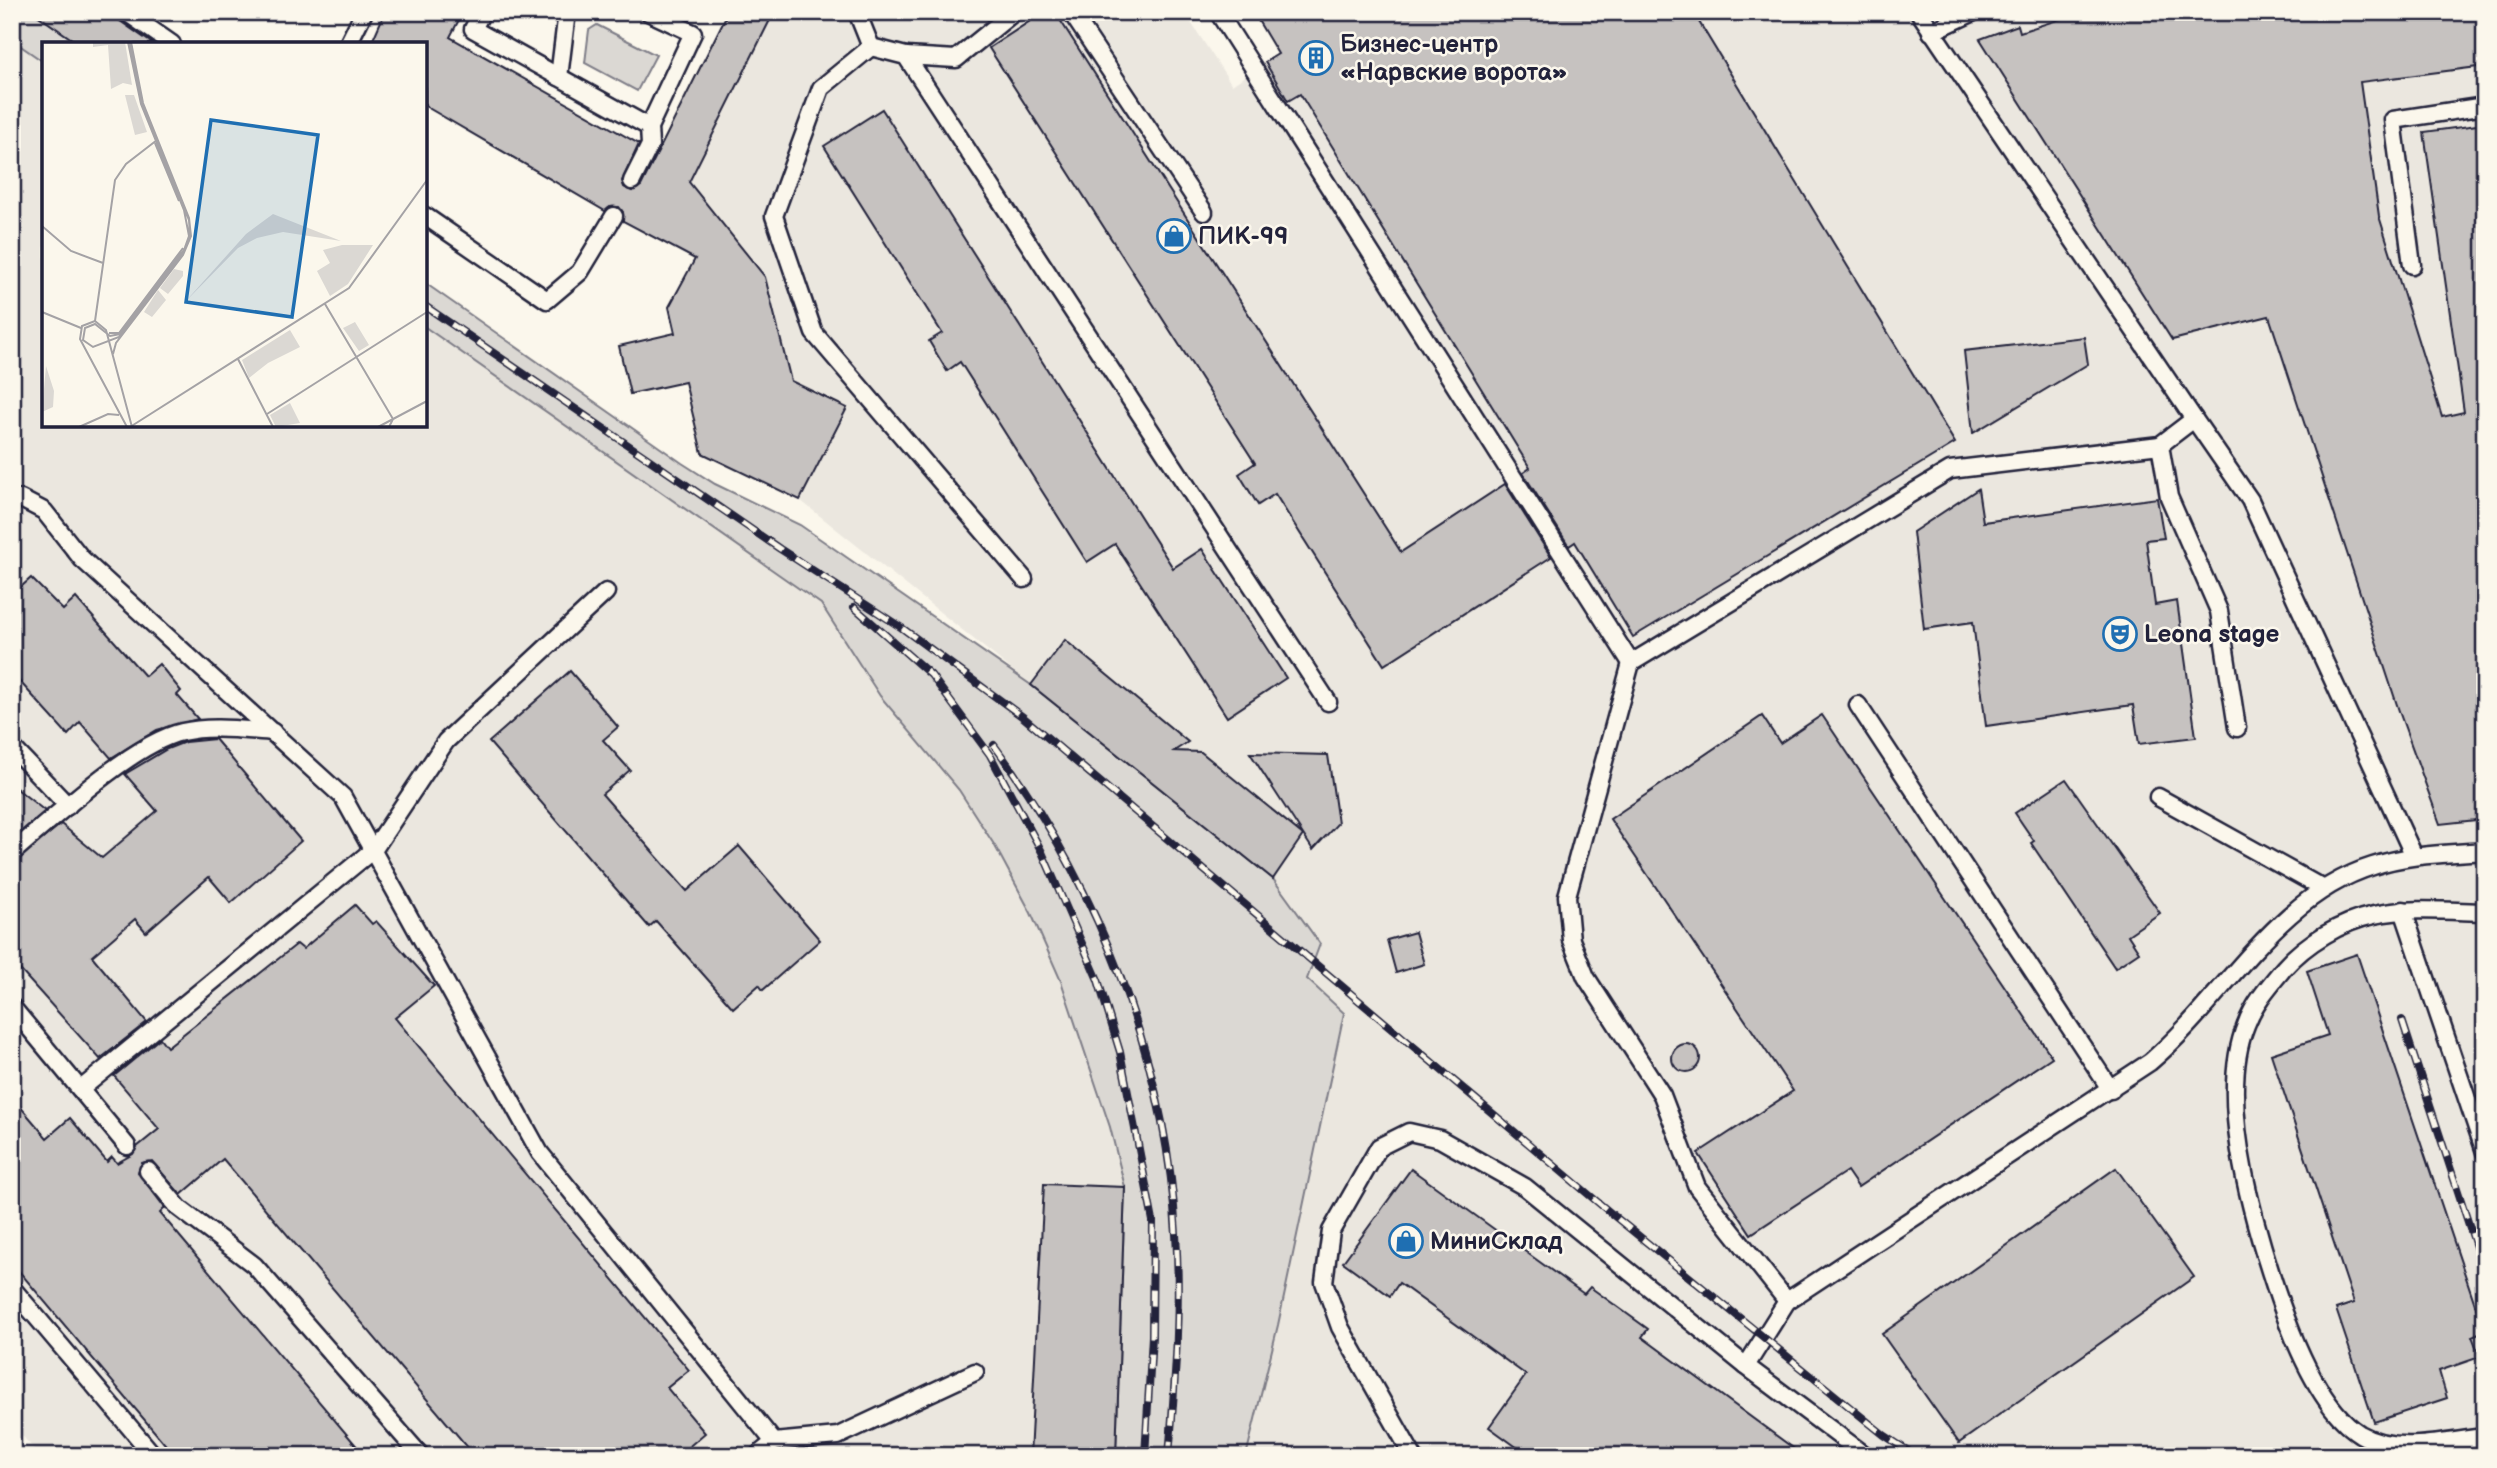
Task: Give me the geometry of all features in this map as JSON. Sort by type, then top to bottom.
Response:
[{"type":"lane","points":[[125,12],[169,42]]},
{"type":"lane","points":[[349,42],[364,12]]},
{"type":"lane","points":[[482,12],[473,29],[649,127]]},
{"type":"lane","points":[[559,77],[567,12]]},
{"type":"lane","points":[[632,181],[650,145],[649,127],[693,33],[648,12]]},
{"type":"lane","points":[[857,12],[871,47]]},
{"type":"lane","points":[[871,47],[906,56],[956,59],[1014,12]]},
{"type":"lane","points":[[1071,12],[1204,212]]},
{"type":"lane","points":[[1218,12],[1631,663]]},
{"type":"lane","points":[[1919,12],[2250,500],[2414,856]]},
{"type":"lane","points":[[1931,32],[1974,12]]},
{"type":"lane","points":[[871,47],[821,88],[774,216],[814,333],[1024,579]]},
{"type":"lane","points":[[906,56],[1328,702]]},
{"type":"lane","points":[[2412,265],[2393,120],[2485,106]]},
{"type":"lane","points":[[427,217],[547,300],[580,272],[614,216]]},
{"type":"lane","points":[[1787,1301],[1697,1186],[1662,1095],[1586,976],[1571,940],[1567,896],[1631,663],[1950,470],[2161,445],[2194,419]]},
{"type":"lane","points":[[2161,445],[2169,497],[2219,611],[2237,728]]},
{"type":"lane","points":[[12,499],[21,499],[44,512],[82,559],[343,797],[540,1153],[774,1442]]},
{"type":"lane","points":[[80,1089],[374,849],[446,741],[606,592]]},
{"type":"lane","points":[[1858,705],[2111,1090]]},
{"type":"lane","points":[[12,853],[149,743],[181,732],[220,728],[273,732]]},
{"type":"lane","points":[[12,747],[68,806]]},
{"type":"lane","points":[[2158,797],[2324,889]]},
{"type":"lane","points":[[1746,1366],[1787,1301],[2111,1090],[2169,1046],[2283,922],[2324,889],[2373,866],[2414,856],[2485,851]]},
{"type":"lane","points":[[2403,909],[2485,1152]]},
{"type":"lane","points":[[2485,912],[2403,909],[2370,915],[2334,930],[2295,956],[2262,993],[2246,1025],[2237,1057],[2235,1089],[2249,1191],[2277,1293],[2294,1336],[2336,1414],[2362,1435],[2398,1446],[2485,1437]]},
{"type":"lane","points":[[12,1007],[127,1146]]},
{"type":"lane","points":[[1413,1456],[1340,1327],[1324,1282],[1331,1231],[1379,1147],[1409,1132],[1440,1139],[1525,1187],[1746,1366],[1866,1456]]},
{"type":"lane","points":[[148,1171],[179,1208],[254,1265],[421,1456]]},
{"type":"lane","points":[[12,1288],[154,1456]]},
{"type":"lane","points":[[757,1456],[774,1442],[838,1436],[975,1372]]},
{"type":"shaded area","points":[[12,12],[33,12],[76,42],[42,42],[42,61],[12,40]]},
{"type":"shaded area","points":[[774,12],[1184,12],[1232,85],[1265,62],[1436,12],[2485,12],[2485,1456],[1246,1456],[1257,1402],[1307,979],[1273,879],[800,500],[702,453],[669,307],[700,249],[668,225]]},
{"type":"shaded area","points":[[597,25],[656,55],[637,91],[585,63],[589,30]]},
{"type":"shaded area","points":[[12,40],[42,61],[42,427],[427,427],[427,328],[821,604],[880,696],[959,790],[995,846],[1031,913],[1061,981],[1110,1127],[1125,1187],[1116,1456],[40,1456],[12,1424]]},
{"type":"shaded area","points":[[427,284],[682,463],[715,484],[800,525],[1031,685],[1273,879],[1320,944],[1307,979],[1344,1013],[1278,1325],[1246,1456],[1116,1456],[1125,1187],[1110,1127],[1061,981],[1031,913],[995,846],[959,790],[880,696],[821,604],[427,328]]},
{"type":"building","points":[[33,12],[107,12],[150,42],[76,42]]},
{"type":"building","points":[[385,12],[463,12],[450,37],[639,144],[622,181],[624,187],[632,191],[641,186],[728,12],[774,12],[689,182],[765,277],[791,381],[847,408],[800,500],[702,453],[685,382],[630,394],[619,346],[675,333],[669,307],[695,259],[623,221],[623,212],[619,207],[610,207],[605,211],[427,107],[427,42],[372,42]]},
{"type":"building","points":[[1044,12],[1055,12],[1401,552],[1505,484],[1551,557],[1384,665],[1275,494],[1258,505],[1239,474],[1255,463],[989,48]]},
{"type":"building","points":[[1253,12],[1693,12],[1955,443],[1633,637],[1575,542],[1569,546],[1523,473],[1530,468],[1300,94],[1288,101],[1265,62],[1278,54]]},
{"type":"building","points":[[2082,12],[2485,12],[2485,66],[2360,82],[2379,216],[2442,417],[2464,412],[2424,132],[2485,124],[2485,819],[2440,824],[2400,714],[2269,316],[2172,340],[1980,39],[2018,25],[2020,32]]},
{"type":"building","points":[[882,109],[1173,568],[1202,549],[1286,678],[1227,717],[1115,544],[1087,562],[960,362],[947,371],[929,341],[942,333],[824,146]]},
{"type":"building","points":[[2084,337],[2088,364],[1973,433],[1964,351]]},
{"type":"building","points":[[1978,489],[1983,522],[2157,498],[2164,538],[2146,540],[2155,605],[2177,601],[2196,737],[2139,744],[2133,705],[1986,726],[1973,622],[1924,629],[1913,532]]},
{"type":"building","points":[[31,578],[63,610],[76,598],[145,676],[159,664],[181,691],[177,695],[198,719],[157,730],[111,758],[80,722],[68,735],[12,673],[12,595]]},
{"type":"building","points":[[1065,640],[1188,742],[1174,751],[1201,752],[1303,835],[1273,879],[1031,685]]},
{"type":"building","points":[[570,671],[618,727],[603,740],[630,770],[602,794],[687,891],[739,846],[820,940],[763,990],[759,985],[733,1008],[656,921],[649,927],[489,742]]},
{"type":"building","points":[[1822,715],[2052,1057],[1858,1187],[1847,1171],[1751,1234],[1698,1153],[1793,1091],[1610,819],[1762,716],[1780,743]]},
{"type":"building","points":[[215,739],[301,841],[231,903],[209,877],[146,932],[135,919],[92,956],[147,1022],[100,1059],[12,961],[12,863],[61,824],[102,858],[157,811],[125,774],[167,749],[185,742]]},
{"type":"building","points":[[1250,753],[1328,755],[1338,823],[1313,850]]},
{"type":"building","points":[[2066,779],[2160,913],[2128,935],[2139,952],[2115,968],[2031,843],[2034,841],[2015,813]]},
{"type":"building","points":[[12,785],[45,811],[12,839]]},
{"type":"building","points":[[355,905],[372,924],[376,921],[434,986],[395,1018],[689,1370],[667,1388],[705,1433],[678,1456],[475,1456],[223,1159],[181,1195],[152,1161],[142,1163],[138,1172],[165,1208],[160,1213],[365,1456],[175,1456],[12,1263],[12,1097],[47,1138],[70,1118],[107,1162],[112,1157],[117,1163],[133,1154],[137,1147],[159,1129],[114,1076],[160,1038],[167,1047],[297,944],[303,949]]},
{"type":"building","points":[[1415,932],[1424,964],[1396,973],[1387,940]]},
{"type":"building","points":[[2357,954],[2484,1331],[2472,1336],[2480,1357],[2439,1371],[2447,1398],[2374,1422],[2336,1309],[2354,1303],[2271,1054],[2328,1035],[2307,971]]},
{"type":"building","points":[[1686,1044],[1696,1048],[1700,1058],[1696,1068],[1686,1072],[1676,1068],[1672,1058],[1676,1048]]},
{"type":"building","points":[[2116,1168],[2194,1277],[1959,1443],[1882,1334]]},
{"type":"building","points":[[1411,1169],[1584,1294],[1590,1287],[1648,1329],[1642,1337],[1804,1456],[1529,1456],[1489,1427],[1526,1375],[1399,1283],[1390,1296],[1343,1262]]},
{"type":"building","points":[[1044,1184],[1125,1187],[1116,1456],[1030,1456]]},
{"type":"railway","points":[[427,307],[780,549],[902,628],[1023,717],[1613,1215],[1884,1435],[1916,1456]]},
{"type":"railway","points":[[854,607],[931,675],[990,755],[1042,852],[1098,980],[1120,1052],[1153,1221],[1152,1336],[1145,1456]]},
{"type":"railway","points":[[994,745],[1065,856],[1095,915],[1120,976],[1158,1103],[1170,1168],[1178,1289],[1169,1456]]},
{"type":"railway","points":[[2402,1020],[2485,1274]]},
{"type":"place","name":"Бизнес-центр «Нарвские ворота»","points":[[1316,58]]},
{"type":"place","name":"ПИК-99","points":[[1174,236]]},
{"type":"place","name":"Leona stage","points":[[2120,634]]},
{"type":"place","name":"МиниСклад","points":[[1406,1241]]}]
